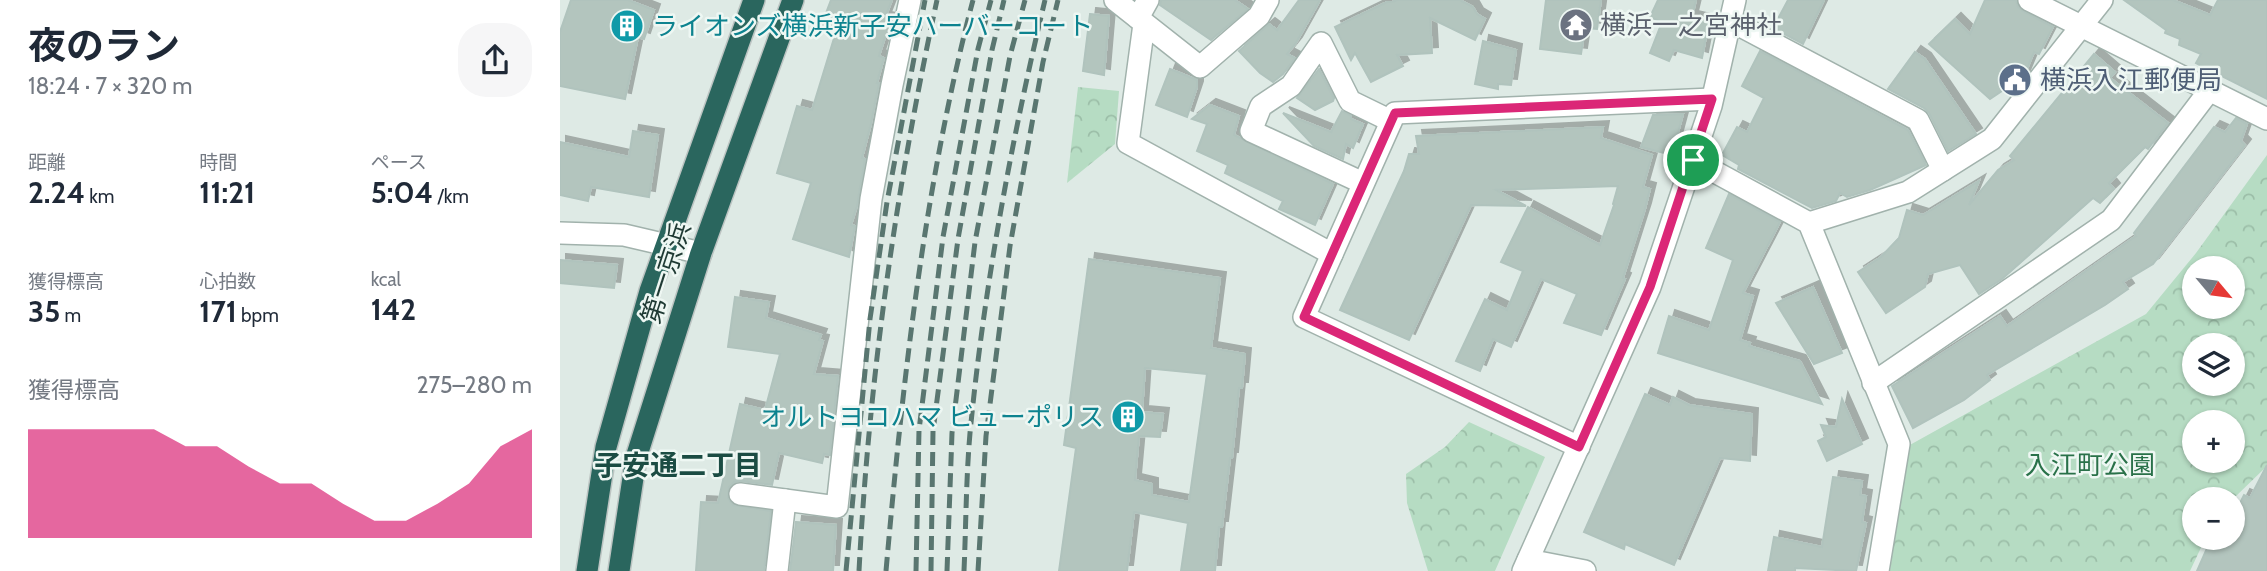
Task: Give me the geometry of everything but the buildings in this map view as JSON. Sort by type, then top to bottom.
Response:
[{"type":"highway","name":"第一京浜","points":[[587,571],[606,447],[650,291],[754,0]]},
{"type":"highway","name":"第一京浜","points":[[619,571],[636,458],[701,253],[793,0]]},
{"type":"street","points":[[740,494],[837,507],[871,200],[910,0]]},
{"type":"street","points":[[1115,0],[1143,14],[1200,67],[1259,16],[1268,0]]},
{"type":"street","points":[[2029,0],[2267,118]]},
{"type":"street","points":[[1809,223],[1908,192],[1992,139],[2102,0]]},
{"type":"street","points":[[1585,571],[1525,565],[1650,287],[1712,99],[1733,10],[1918,120],[1943,170]]},
{"type":"street","points":[[1143,14],[1128,143],[1332,254]]},
{"type":"street","points":[[1363,183],[1251,131],[1261,106],[1291,86],[1321,43],[1350,101],[1391,121]]},
{"type":"street","points":[[1874,383],[2111,220],[2209,91]]},
{"type":"street","points":[[1579,447],[1304,317],[1395,113],[1712,99]]},
{"type":"street","points":[[1693,160],[1809,223],[1899,444],[1878,571]]},
{"type":"street","points":[[560,233],[624,235],[701,253]]},
{"type":"street","points":[[777,571],[785,500]]},
{"type":"green space","points":[[1078,87],[1119,91],[1115,144],[1067,183]]},
{"type":"green space","name":"入江町公園","points":[[2267,155],[2267,466],[2245,487],[2182,487],[2182,550],[2200,550],[2190,571],[1890,571],[1908,446],[2146,314],[2182,270],[2182,319],[2245,319],[2245,256],[2194,256]]},
{"type":"green space","points":[[1469,422],[1545,457],[1495,571],[1428,571],[1407,503],[1406,474],[1445,447]]},
{"type":"railway","points":[[846,571],[870,319],[887,202],[925,0]]},
{"type":"railway","points":[[859,571],[870,427],[886,284],[909,142],[937,0]]},
{"type":"railway","points":[[886,571],[908,355],[928,212],[973,0]]},
{"type":"railway","points":[[916,571],[919,430],[943,237],[978,49],[991,0]]},
{"type":"railway","points":[[931,571],[933,431],[958,239],[992,50],[1004,0]]},
{"type":"railway","points":[[947,571],[952,433],[975,242],[1010,56],[1025,0]]},
{"type":"railway","points":[[964,571],[969,450],[983,324],[1010,161],[1045,0]]},
{"type":"railway","points":[[978,571],[986,436],[1010,246],[1043,62],[1058,0]]},
{"type":"place","name":"横浜一之宮神社","points":[[1576,25]]},
{"type":"place","name":"ライオンズ横浜新子安ハーバーコート","points":[[627,26]]},
{"type":"place","name":"横浜入江郵便局","points":[[2015,80]]},
{"type":"place","name":"オルトヨコハマ ビューポリス","points":[[1128,417]]},
{"type":"district","name":"子安通二丁目","points":[[678,465]]},
{"type":"route","points":[[1712,99],[1693,160],[1650,287],[1579,447],[1304,317],[1395,113],[1712,99]]}]
